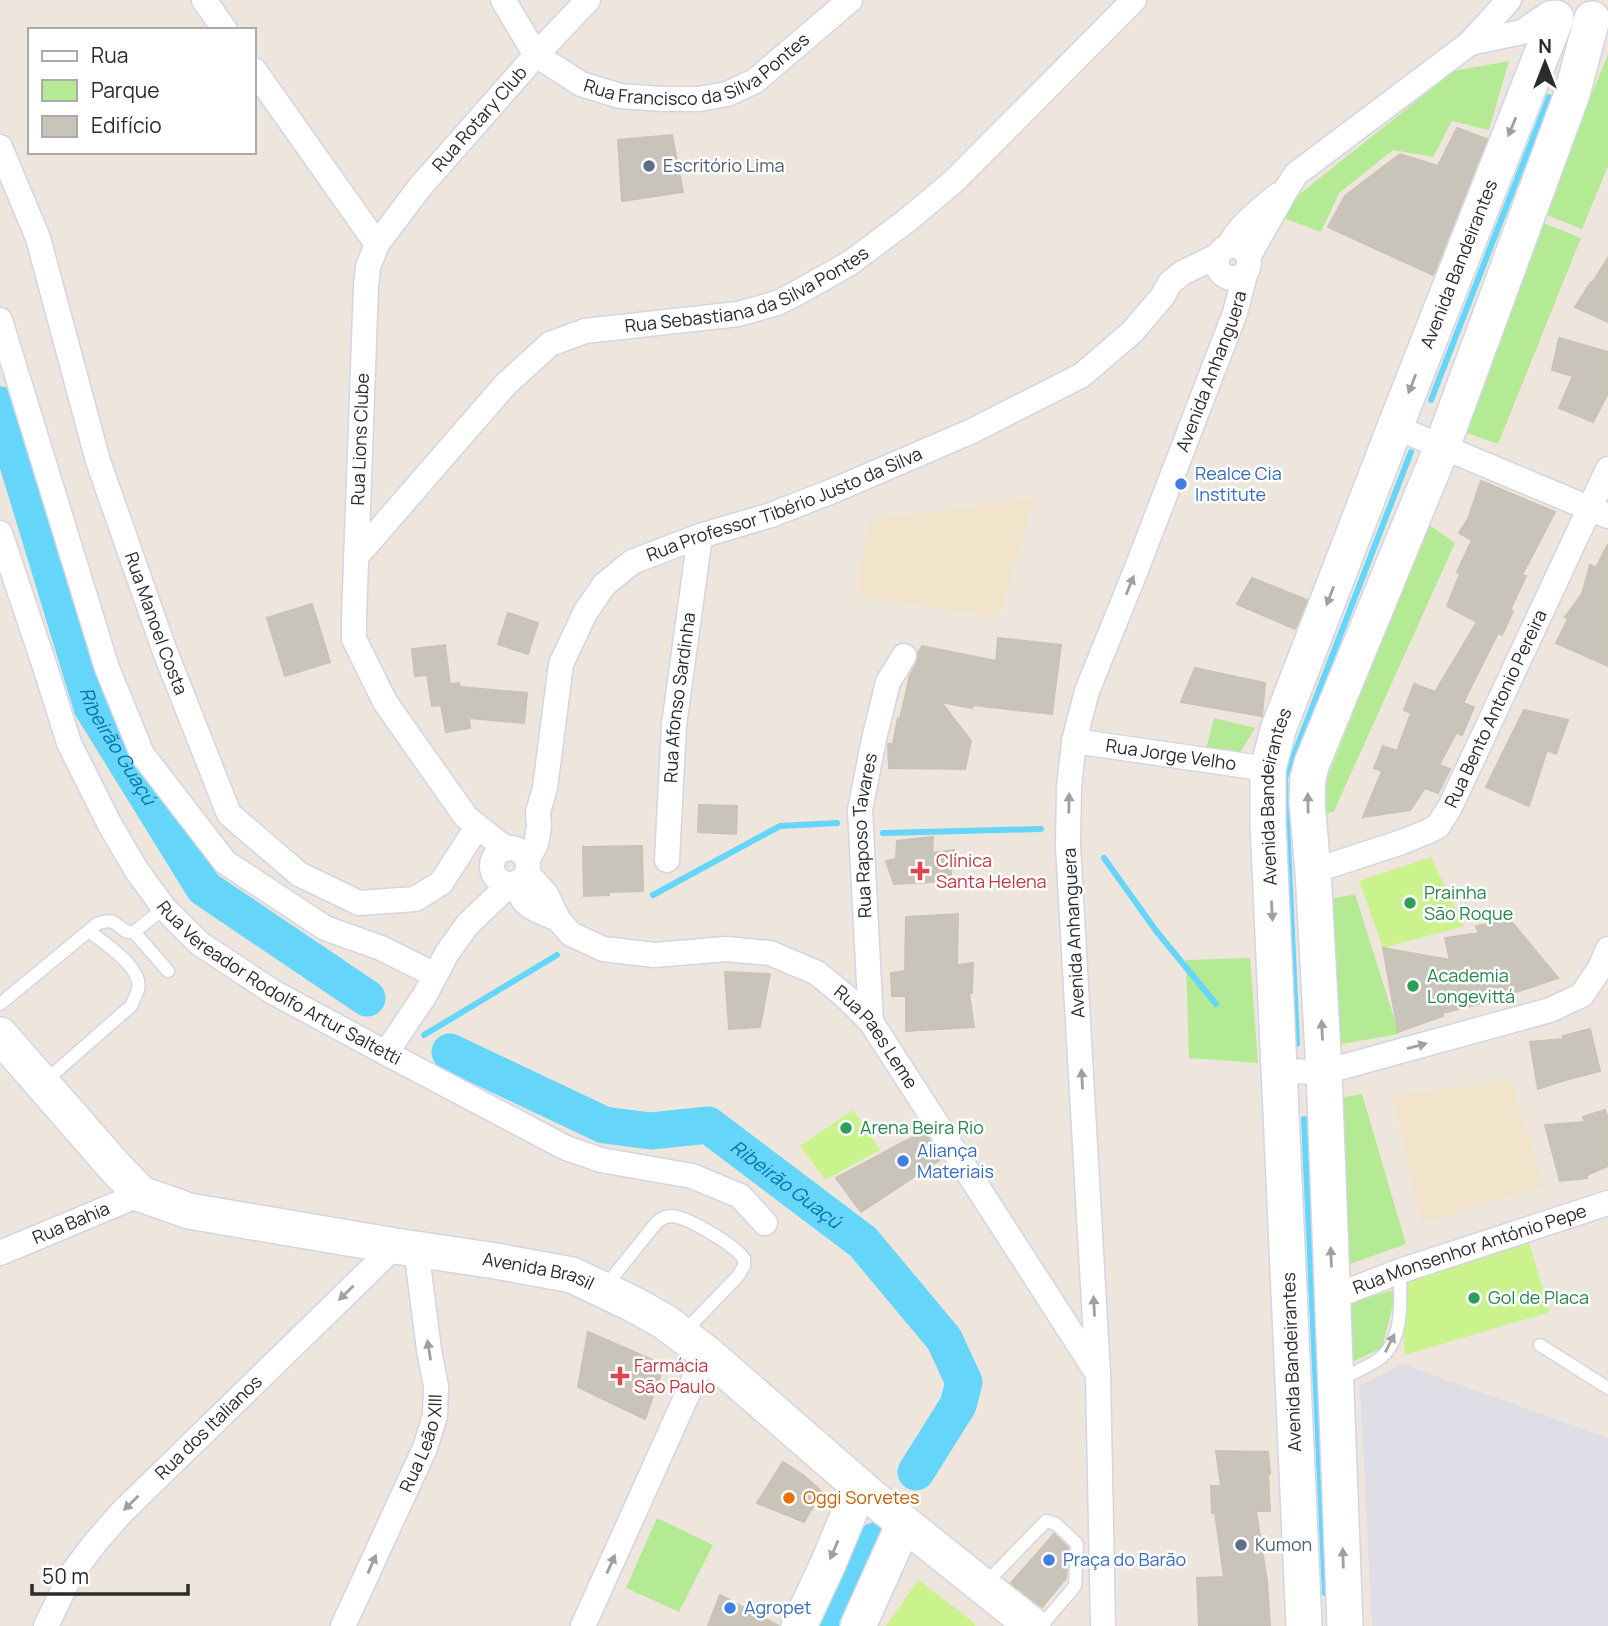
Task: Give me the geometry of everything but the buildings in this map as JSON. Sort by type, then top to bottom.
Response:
[{"type":"street","points":[[204,0],[224,28]]},
{"type":"street","points":[[503,0],[536,55]]},
{"type":"street","name":"Rua Rotary Club","points":[[377,244],[420,187],[588,0]]},
{"type":"street","name":"Rua Francisco da Silva Pontes","points":[[536,55],[581,84],[620,96],[699,99],[727,94],[755,81],[850,0]]},
{"type":"street","name":"Rua Sebastiana da Silva Pontes","points":[[356,557],[505,385],[550,344],[585,331],[738,314],[777,303],[850,263],[953,182],[1134,0]]},
{"type":"street","points":[[1470,43],[1509,0]]},
{"type":"street","points":[[1470,43],[1522,32],[1549,10],[1574,23],[1600,10]]},
{"type":"street","name":"Avenida Bandeirantes","points":[[1304,1626],[1268,823],[1268,769],[1278,730],[1395,427],[1549,10]]},
{"type":"street","name":"Avenida Bandeirantes","points":[[1345,1626],[1324,1072],[1307,802],[1308,778],[1442,447],[1572,94],[1600,10]]},
{"type":"street","name":"Rua Professor Tibério Justo da Silva","points":[[386,1053],[430,985],[447,953],[510,866],[526,825],[538,812],[545,788],[561,664],[585,613],[604,586],[632,562],[835,491],[972,432],[1082,375],[1132,332],[1182,273],[1232,260],[1235,234],[1287,188],[1296,174],[1470,43]]},
{"type":"street","points":[[256,73],[377,244]]},
{"type":"street","name":"Rua Manoel Costa","points":[[0,147],[38,238],[102,470],[164,649],[229,814],[299,874],[359,903],[415,899],[441,883],[468,827]]},
{"type":"street","name":"Rua Lions Clube","points":[[377,244],[368,267],[366,285],[354,639],[385,702],[468,827],[510,866]]},
{"type":"street","name":"Avenida Anhanguera","points":[[1102,1626],[1098,1374],[1068,846],[1069,788],[1074,741],[1087,691],[1235,313],[1232,260]]},
{"type":"street","points":[[0,320],[107,668],[142,754],[225,862],[325,928],[381,948],[430,985]]},
{"type":"street","points":[[1395,427],[1599,512]]},
{"type":"street","name":"Rua Bento Antonio Pereira","points":[[1313,871],[1402,842],[1438,826],[1599,512],[1608,469]]},
{"type":"street","name":"Rua Vereador Rodolfo Artur Saltetti","points":[[0,533],[69,743],[110,825],[137,871],[164,908],[199,943],[273,992],[566,1148],[601,1160],[692,1176],[740,1196],[765,1223]]},
{"type":"street","name":"Rua Afonso Sardinha","points":[[667,860],[674,725],[700,536]]},
{"type":"street","name":"Rua Raposo Tavares","points":[[871,1022],[860,810],[888,682],[904,656]]},
{"type":"street","name":"Rua Jorge Velho","points":[[1074,741],[1268,769]]},
{"type":"street","name":"Rua Paes Leme","points":[[510,866],[520,897],[527,904],[558,919],[571,934],[603,948],[655,955],[726,948],[770,953],[817,973],[845,996],[871,1022],[1098,1374]]},
{"type":"street","points":[[1279,1071],[1324,1072],[1550,1010],[1582,995],[1600,968],[1608,949]]},
{"type":"street","name":"Avenida Brasil","points":[[0,1035],[141,1194],[189,1211],[572,1275],[665,1322],[904,1524],[1033,1626]]},
{"type":"street","name":"Rua Bahia","points":[[0,1253],[141,1194]]},
{"type":"street","name":"Rua Monsenhor António Pepe","points":[[1333,1297],[1400,1271],[1608,1203]]},
{"type":"street","name":"Rua dos Italianos","points":[[46,1626],[70,1576],[121,1513],[405,1247]]},
{"type":"street","name":"Rua Leão XIII","points":[[344,1626],[425,1448],[435,1416],[436,1386],[405,1247]]},
{"type":"street","points":[[583,1626],[694,1344]]},
{"type":"street","points":[[799,1626],[860,1487]]},
{"type":"street","points":[[858,1626],[904,1524]]},
{"type":"lane","points":[[0,1004],[97,924],[109,920],[129,933],[134,932],[164,908]]},
{"type":"lane","points":[[42,1083],[131,1006],[138,990],[130,965],[89,931]]},
{"type":"lane","points":[[134,932],[167,971]]},
{"type":"lane","points":[[603,1289],[657,1222],[664,1217],[674,1216],[690,1221],[734,1248],[744,1259],[744,1266],[694,1344]]},
{"type":"lane","points":[[1337,1381],[1379,1359],[1389,1349],[1395,1338],[1400,1310],[1400,1271]]},
{"type":"lane","points":[[1540,1345],[1608,1388]]},
{"type":"lane","points":[[983,1587],[1046,1521],[1056,1524],[1077,1544],[1075,1586],[1041,1626]]},
{"type":"shaded area","points":[[1034,499],[999,617],[857,596],[869,520]]},
{"type":"shaded area","points":[[1510,1080],[1544,1186],[1422,1223],[1393,1096]]},
{"type":"shaded area","points":[[1402,1364],[1608,1438],[1608,1626],[1372,1626],[1360,1385]]},
{"type":"green space","points":[[1608,54],[1608,166],[1582,229],[1544,214]]},
{"type":"green space","points":[[1509,61],[1489,130],[1452,121],[1433,157],[1393,150],[1339,193],[1321,232],[1278,216],[1301,193],[1454,71]]},
{"type":"green space","points":[[1541,222],[1581,238],[1498,444],[1458,430]]},
{"type":"green space","points":[[1428,524],[1455,543],[1334,811],[1320,817],[1327,779]]},
{"type":"green space","points":[[1214,718],[1255,728],[1237,758],[1206,749]]},
{"type":"green space","name":"Prainha São Roque","points":[[1431,857],[1464,926],[1383,948],[1359,881]]},
{"type":"green space","points":[[1355,894],[1399,1034],[1341,1044],[1331,899]]},
{"type":"green space","points":[[1250,958],[1258,1063],[1189,1058],[1186,960]]},
{"type":"green space","points":[[1362,1094],[1406,1244],[1347,1265],[1335,1099]]},
{"type":"green space","name":"Arena Beira Rio","points":[[853,1110],[880,1150],[825,1180],[800,1146]]},
{"type":"green space","name":"Gol de Placa","points":[[1529,1243],[1550,1312],[1405,1355],[1400,1284]]},
{"type":"green space","points":[[1397,1289],[1382,1348],[1348,1364],[1345,1304]]},
{"type":"green space","points":[[657,1518],[713,1545],[679,1612],[626,1588]]},
{"type":"green space","points":[[918,1580],[976,1624],[886,1626]]},
{"type":"waterway","points":[[1431,400],[1549,97]]},
{"type":"waterway","name":"Ribeirão Guaçú","points":[[0,405],[92,707],[204,888],[367,998]]},
{"type":"waterway","points":[[1297,1044],[1285,778],[1411,452]]},
{"type":"waterway","points":[[653,895],[780,826],[837,823]]},
{"type":"waterway","points":[[883,833],[1041,829]]},
{"type":"waterway","points":[[1104,858],[1157,932],[1216,1004]]},
{"type":"waterway","points":[[424,1035],[557,955]]},
{"type":"waterway","name":"Ribeirão Guaçú","points":[[450,1052],[604,1125],[651,1131],[708,1125],[863,1242],[944,1339],[964,1382],[958,1405],[916,1472]]},
{"type":"waterway","points":[[1304,1119],[1325,1593]]},
{"type":"waterway","name":"Ribeirão Guaçú","points":[[837,1626],[875,1541]]},
{"type":"place","name":"Escritório Lima","points":[[649,166]]},
{"type":"place","name":"Realce Cia Institute","points":[[1181,484]]},
{"type":"place","name":"Clínica Santa Helena","points":[[920,871]]},
{"type":"place","name":"Prainha São Roque","points":[[1410,903]]},
{"type":"place","name":"Academia Longevittá","points":[[1413,986]]},
{"type":"place","name":"Arena Beira Rio","points":[[846,1128]]},
{"type":"place","name":"Aliança Materiais","points":[[903,1161]]},
{"type":"place","name":"Gol de Placa","points":[[1474,1298]]},
{"type":"place","name":"Farmácia São Paulo","points":[[620,1376]]},
{"type":"place","name":"Oggi Sorvetes","points":[[789,1498]]},
{"type":"place","name":"Kumon","points":[[1241,1545]]},
{"type":"place","name":"Praça do Barão","points":[[1049,1560]]},
{"type":"place","name":"Agropet","points":[[730,1608]]}]
